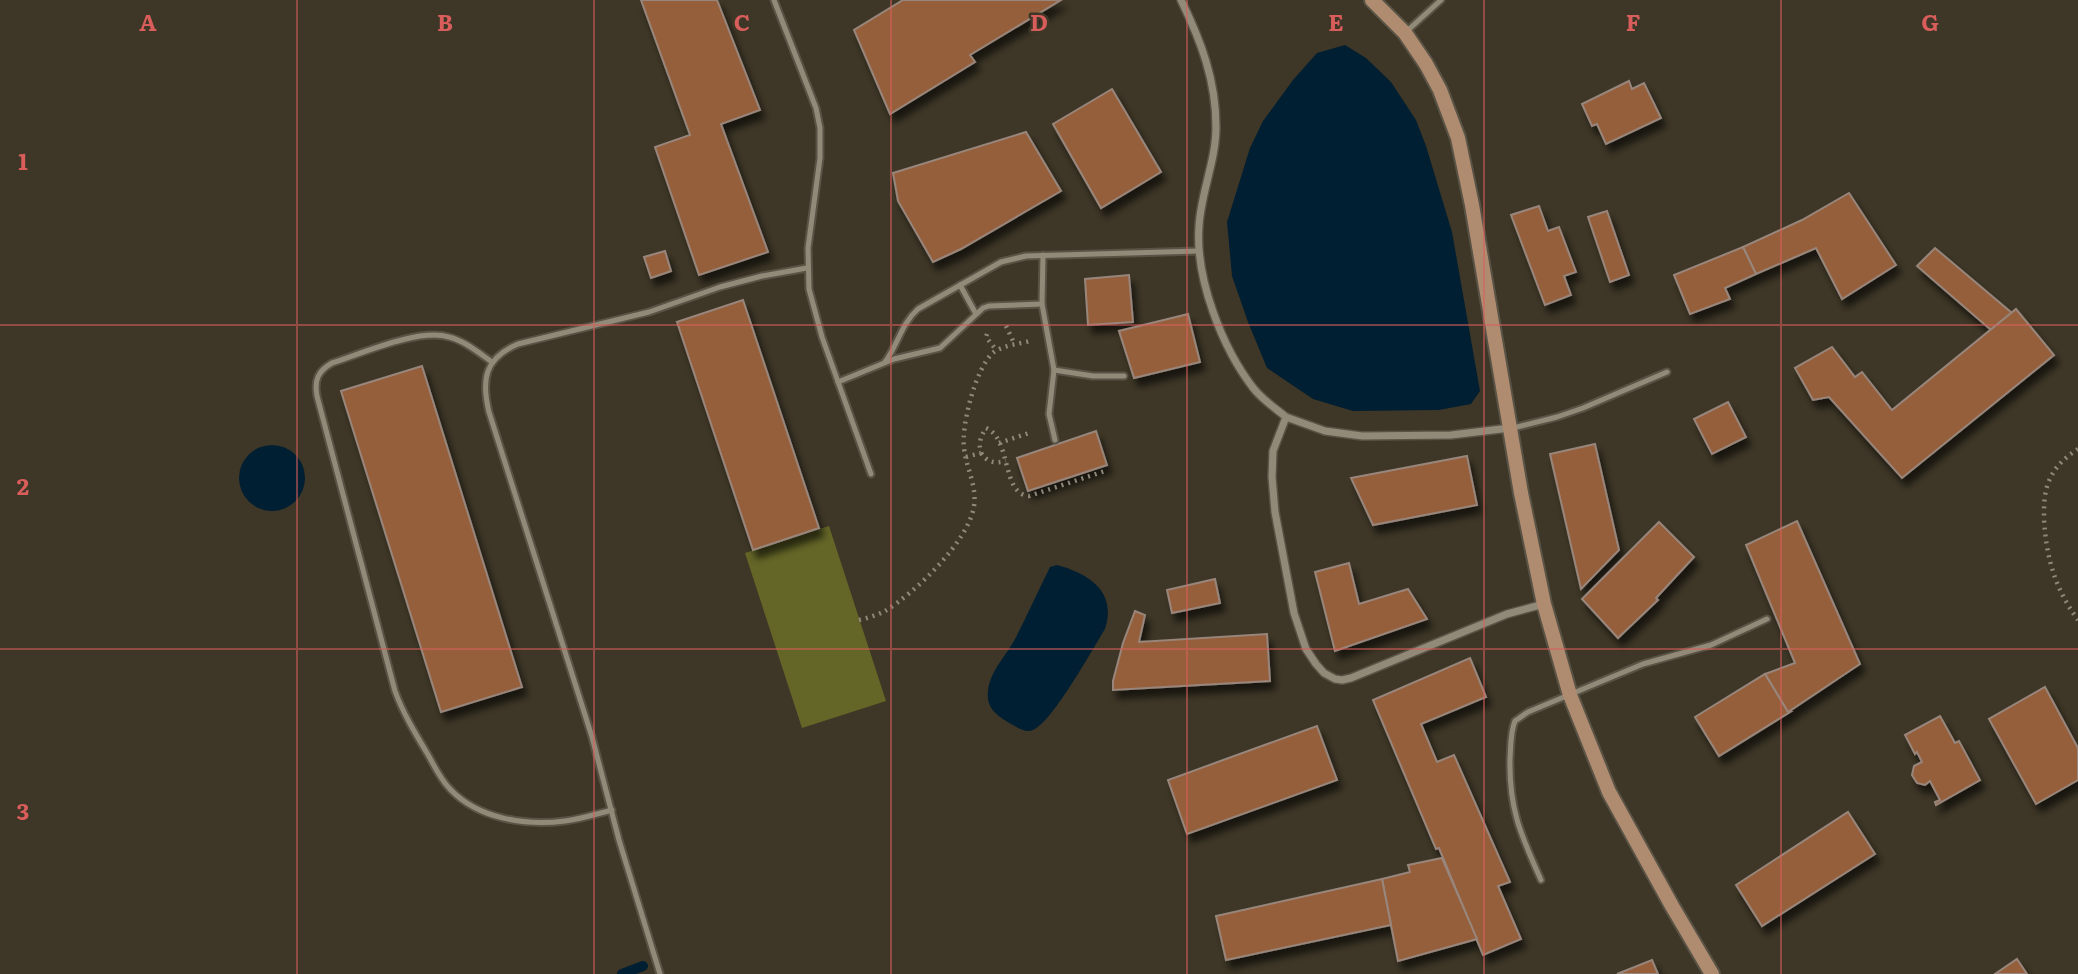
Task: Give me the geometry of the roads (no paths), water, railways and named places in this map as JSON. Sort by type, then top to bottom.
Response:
[{"type":"street","points":[[1181,0],[1206,58],[1215,99],[1215,150],[1199,225],[1199,251],[1204,279],[1213,310],[1241,369],[1255,390],[1286,417],[1325,431],[1362,436],[1461,435],[1510,428]]},
{"type":"street","points":[[1372,0],[1405,33],[1426,64],[1440,90],[1458,138],[1544,604],[1570,695],[1609,792],[1712,974]]},
{"type":"street","points":[[1286,417],[1273,451],[1275,512],[1299,633],[1306,649],[1324,673],[1335,679],[1351,678],[1507,614],[1544,604]]},
{"type":"lane","points":[[774,0],[818,115],[820,158],[808,248],[808,289],[871,474]]},
{"type":"lane","points":[[1405,33],[1441,0]]},
{"type":"lane","points":[[885,362],[892,353],[908,317],[1001,262],[1026,256],[1199,251]]},
{"type":"lane","points":[[1043,256],[1042,304],[1054,370],[1050,400],[1051,425],[1055,440]]},
{"type":"lane","points":[[660,974],[592,737],[489,412],[485,382],[487,372],[492,362],[506,349],[518,344],[649,312],[720,287],[807,268]]},
{"type":"lane","points":[[960,285],[976,314]]},
{"type":"lane","points":[[838,382],[885,362],[940,348],[976,314],[989,306],[1042,304]]},
{"type":"lane","points":[[492,362],[464,343],[449,337],[423,335],[332,363],[317,375],[315,385],[402,709],[449,789],[474,808],[491,815],[537,823],[572,820],[612,810]]},
{"type":"lane","points":[[1054,370],[1093,376],[1124,376]]},
{"type":"lane","points":[[1510,428],[1583,408],[1667,372]]},
{"type":"lane","points":[[1541,880],[1518,829],[1512,806],[1510,782],[1512,727],[1515,721],[1528,712],[1643,664],[1711,645],[1767,620]]},
{"type":"water","points":[[1345,45],[1366,58],[1391,82],[1416,120],[1426,146],[1452,232],[1480,391],[1471,404],[1439,410],[1353,411],[1313,399],[1267,368],[1248,322],[1232,276],[1227,222],[1250,148],[1263,121],[1317,53]]},
{"type":"water","points":[[272,445],[285,448],[295,455],[302,465],[305,478],[302,491],[295,501],[285,508],[272,511],[259,508],[249,501],[242,491],[239,478],[242,465],[249,455],[259,448]]},
{"type":"water","points":[[1057,565],[1090,579],[1098,586],[1104,595],[1108,616],[1105,629],[1059,703],[1038,727],[1027,731],[1006,721],[995,712],[988,701],[989,684],[1015,639],[1050,567]]},
{"type":"waterway","points":[[622,974],[643,966]]}]
